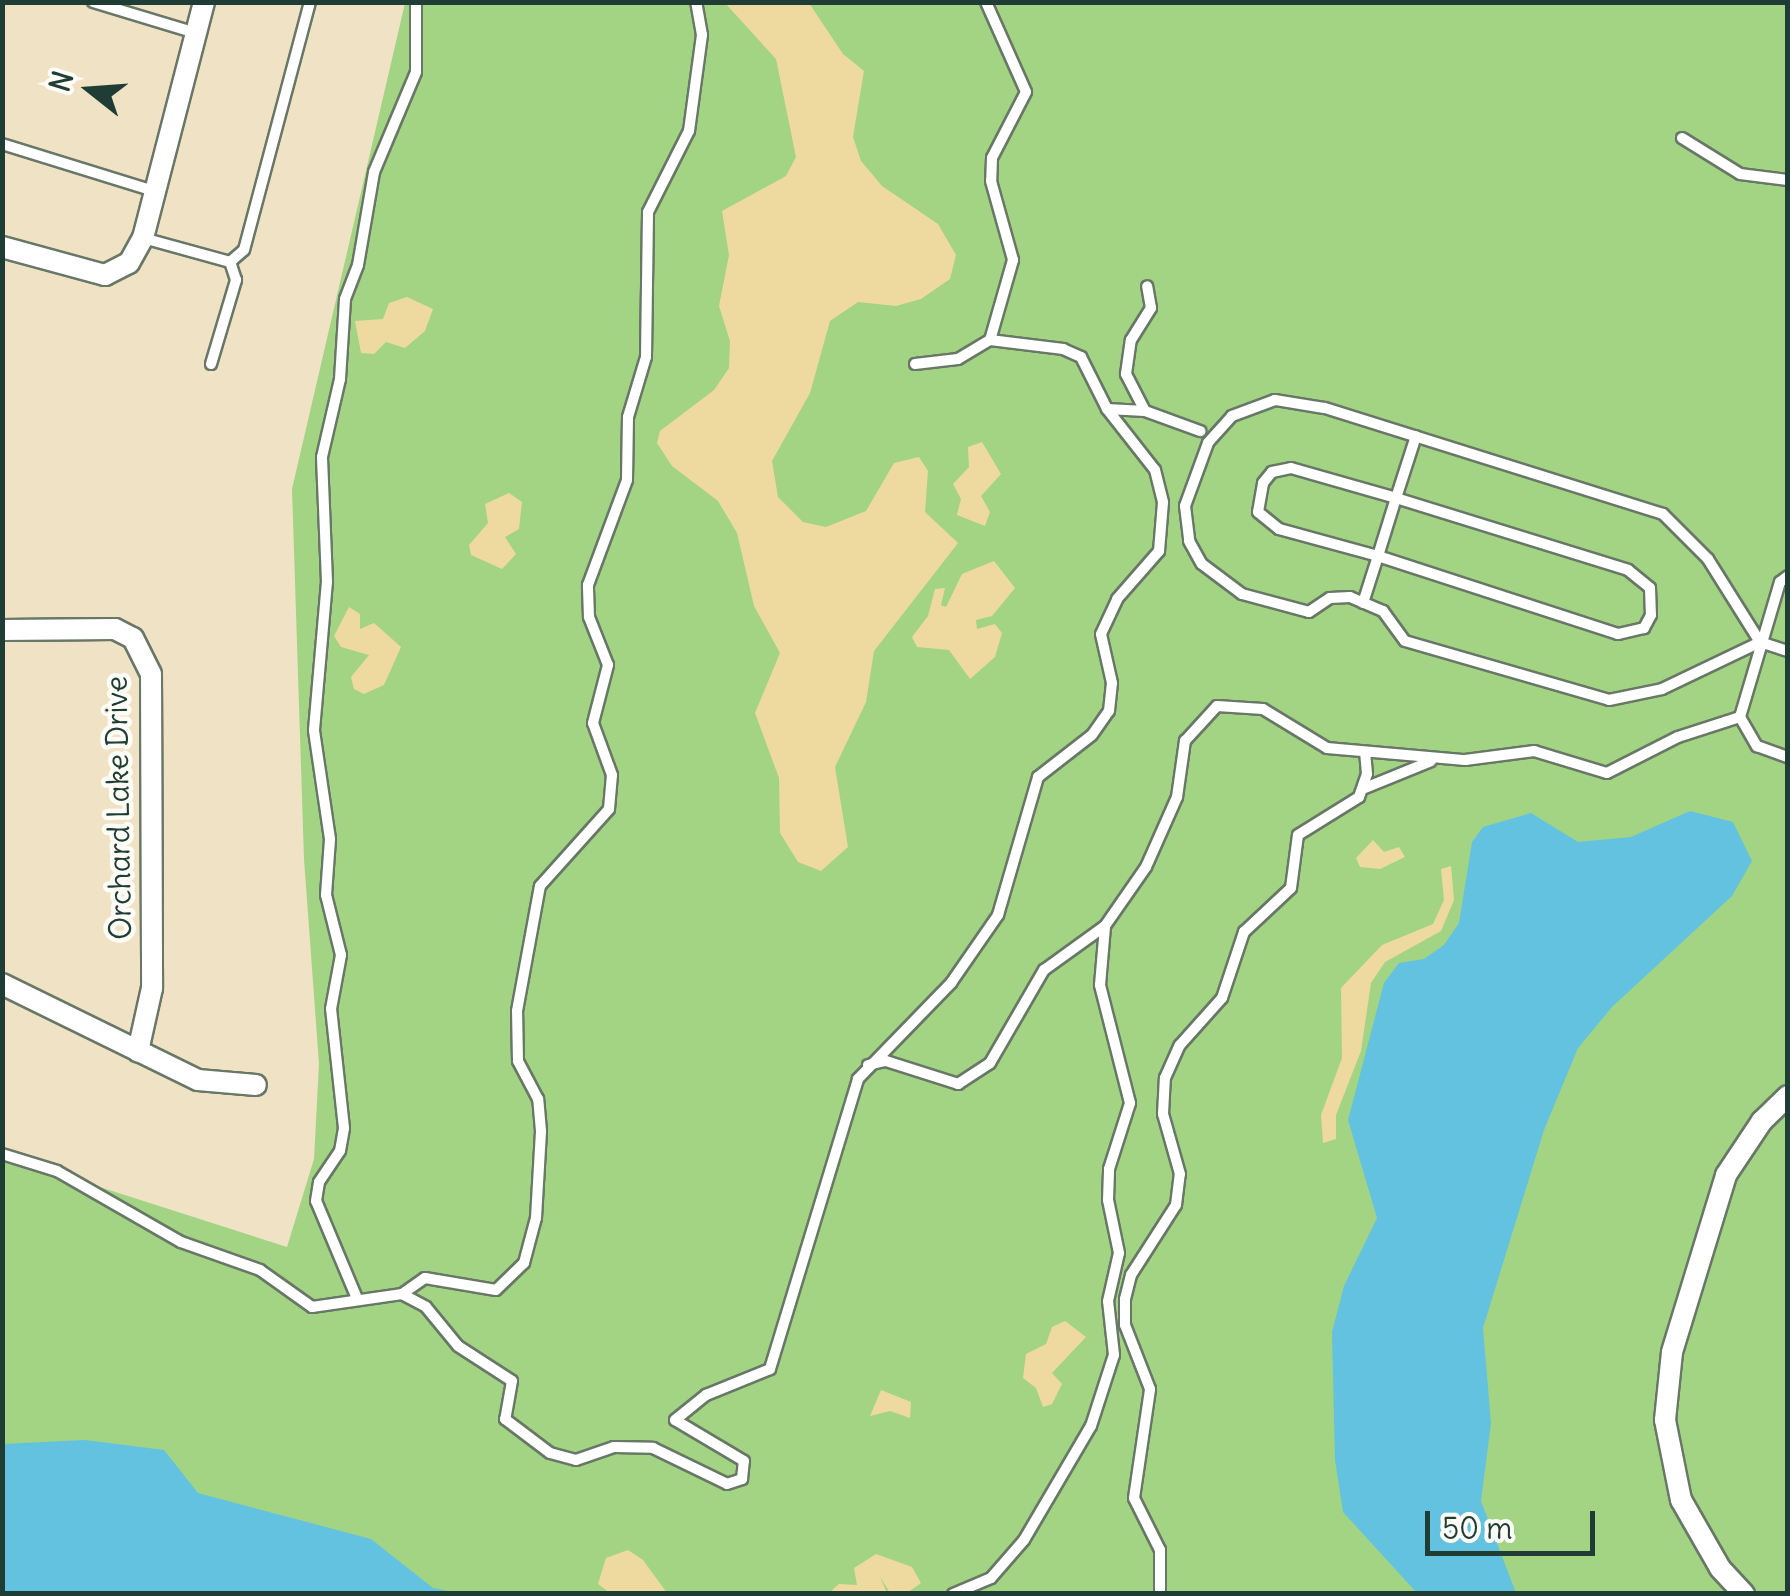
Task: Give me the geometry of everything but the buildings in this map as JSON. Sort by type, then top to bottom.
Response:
[{"type":"street","points":[[2,247],[105,275],[129,263],[143,238],[204,2]]},
{"type":"street","name":"Orchard Lake Drive","points":[[2,630],[115,629],[133,638],[151,674],[152,988],[138,1051]]},
{"type":"street","points":[[2,984],[198,1080],[256,1085]]},
{"type":"street","points":[[1744,1594],[1720,1568],[1681,1500],[1665,1420],[1672,1352],[1726,1175],[1762,1121],[1788,1096]]},
{"type":"lane","points":[[92,2],[196,33]]},
{"type":"lane","points":[[230,262],[244,250],[310,2]]},
{"type":"lane","points":[[356,1296],[316,1201],[319,1182],[340,1151],[344,1128],[331,1008],[341,955],[326,895],[330,839],[314,730],[327,582],[322,457],[340,379],[345,299],[358,264],[374,172],[416,72],[416,2]]},
{"type":"lane","points":[[402,1294],[425,1278],[496,1290],[514,1276],[531,1243],[540,1131],[538,1099],[518,1061],[516,1010],[540,886],[610,809],[612,774],[593,723],[608,665],[589,617],[588,586],[627,480],[626,434],[647,344],[648,212],[689,131],[702,36],[696,2]]},
{"type":"lane","points":[[986,2],[1026,92],[992,158],[991,181],[1013,260],[990,340]]},
{"type":"lane","points":[[1682,138],[1740,174],[1788,180]]},
{"type":"lane","points":[[2,144],[154,191]]},
{"type":"lane","points":[[143,238],[230,262]]},
{"type":"lane","points":[[211,364],[236,280],[230,262]]},
{"type":"lane","points":[[1145,411],[1126,374],[1126,357],[1151,308],[1147,286]]},
{"type":"lane","points":[[2,1154],[57,1171],[181,1242],[260,1270],[312,1307],[329,1308],[356,1296],[402,1294],[426,1307],[458,1346],[512,1382],[506,1419],[550,1452],[576,1460],[614,1447],[654,1448],[736,1482],[746,1470],[744,1462],[674,1420],[706,1394],[770,1369],[846,1106],[868,1065],[950,983],[998,916],[1038,777],[1092,736],[1108,711],[1112,683],[1101,634],[1117,599],[1159,551],[1163,502],[1155,470],[1108,409],[1072,351],[990,340],[958,359],[915,364]]},
{"type":"lane","points":[[1760,642],[1662,689],[1609,700],[1405,641],[1383,611],[1363,603],[1330,598],[1309,612],[1226,586],[1188,541],[1185,506],[1208,442],[1232,416],[1275,400],[1416,436],[1663,514],[1708,558],[1760,642],[1788,651]]},
{"type":"lane","points":[[1108,409],[1145,411],[1200,431]]},
{"type":"lane","points":[[1363,603],[1416,436]]},
{"type":"lane","points":[[1291,468],[1396,498],[1628,570],[1650,588],[1651,615],[1644,628],[1618,634],[1265,523],[1258,499],[1272,472],[1291,468]]},
{"type":"lane","points":[[1788,576],[1780,582],[1740,717],[1757,746],[1788,757]]},
{"type":"lane","points":[[868,1065],[886,1061],[938,1082],[972,1077],[990,1063],[1044,970],[1105,926],[1146,868],[1178,797],[1185,742],[1217,706],[1263,709],[1308,742],[1365,752],[1465,760]]},
{"type":"lane","points":[[1160,1594],[1163,1558],[1134,1498],[1150,1389],[1125,1325],[1125,1299],[1132,1275],[1170,1218],[1179,1190],[1162,1104],[1165,1078],[1180,1045],[1222,998],[1244,932],[1291,888],[1298,835],[1359,797],[1370,782],[1392,772],[1534,751],[1607,773],[1678,737],[1740,717]]},
{"type":"lane","points":[[1359,797],[1368,774],[1365,752]]},
{"type":"lane","points":[[953,1594],[991,1578],[1024,1540],[1092,1426],[1114,1355],[1108,1301],[1120,1253],[1108,1200],[1109,1169],[1130,1102],[1100,984],[1105,926]]},
{"type":"green space","points":[[405,3],[1787,3],[1787,1593],[3,1594],[3,1156],[287,1247],[314,1159],[319,1064],[304,859],[292,489]]},
{"type":"sand","points":[[725,3],[809,3],[843,54],[864,71],[853,137],[861,161],[882,186],[938,224],[956,255],[950,279],[921,299],[896,306],[858,302],[830,321],[810,393],[772,461],[778,497],[803,522],[826,527],[866,511],[894,463],[919,457],[928,471],[925,512],[958,543],[874,651],[866,702],[835,767],[848,847],[821,871],[798,862],[780,833],[779,778],[755,713],[780,653],[754,606],[737,533],[718,501],[672,466],[657,443],[660,431],[714,390],[729,368],[730,341],[719,306],[729,255],[722,211],[786,176],[796,157],[776,59]]},
{"type":"sand","points":[[407,297],[433,309],[425,331],[405,348],[386,342],[374,354],[361,353],[355,321],[383,319],[389,303]]},
{"type":"sand","points":[[982,442],[1001,474],[981,496],[990,512],[985,526],[957,515],[961,499],[953,484],[969,467],[968,447]]},
{"type":"sand","points":[[509,493],[522,502],[519,529],[505,537],[516,554],[502,569],[471,555],[469,545],[488,523],[485,504]]},
{"type":"sand","points":[[994,561],[1015,588],[992,616],[976,620],[977,629],[995,624],[1002,633],[995,657],[970,679],[949,650],[917,647],[912,637],[928,616],[935,589],[945,588],[941,605],[946,607],[962,574]]},
{"type":"sand","points":[[349,607],[360,614],[360,629],[374,623],[401,647],[384,685],[364,694],[354,689],[351,677],[369,655],[341,647],[334,636]]},
{"type":"sand","points":[[1373,840],[1384,852],[1399,847],[1405,857],[1380,869],[1360,867],[1356,858]]},
{"type":"sand","points":[[1451,866],[1454,900],[1441,931],[1385,962],[1371,983],[1361,1051],[1336,1115],[1336,1139],[1323,1143],[1321,1115],[1342,1058],[1341,988],[1382,945],[1433,924],[1444,900],[1441,869]]},
{"type":"sand","points":[[1065,1321],[1086,1337],[1052,1373],[1062,1384],[1052,1404],[1043,1407],[1036,1388],[1023,1378],[1026,1354],[1046,1344],[1052,1327]]},
{"type":"sand","points":[[881,1390],[911,1402],[910,1418],[890,1411],[870,1416]]},
{"type":"sand","points":[[628,1550],[643,1560],[667,1593],[610,1593],[598,1584],[606,1558]]},
{"type":"sand","points":[[876,1554],[912,1567],[921,1583],[907,1593],[890,1593],[880,1577],[887,1593],[829,1593],[839,1584],[857,1585],[854,1568]]},
{"type":"water","points":[[1690,811],[1733,822],[1752,861],[1732,896],[1612,1007],[1578,1048],[1544,1130],[1483,1328],[1491,1423],[1481,1501],[1516,1593],[1417,1593],[1343,1512],[1335,1460],[1332,1332],[1344,1286],[1377,1218],[1348,1120],[1384,983],[1399,963],[1424,959],[1444,945],[1459,923],[1472,842],[1483,827],[1531,813],[1578,842],[1631,837]]},
{"type":"water","points":[[85,1440],[164,1450],[198,1493],[371,1539],[433,1588],[459,1593],[3,1593],[3,1444]]}]
